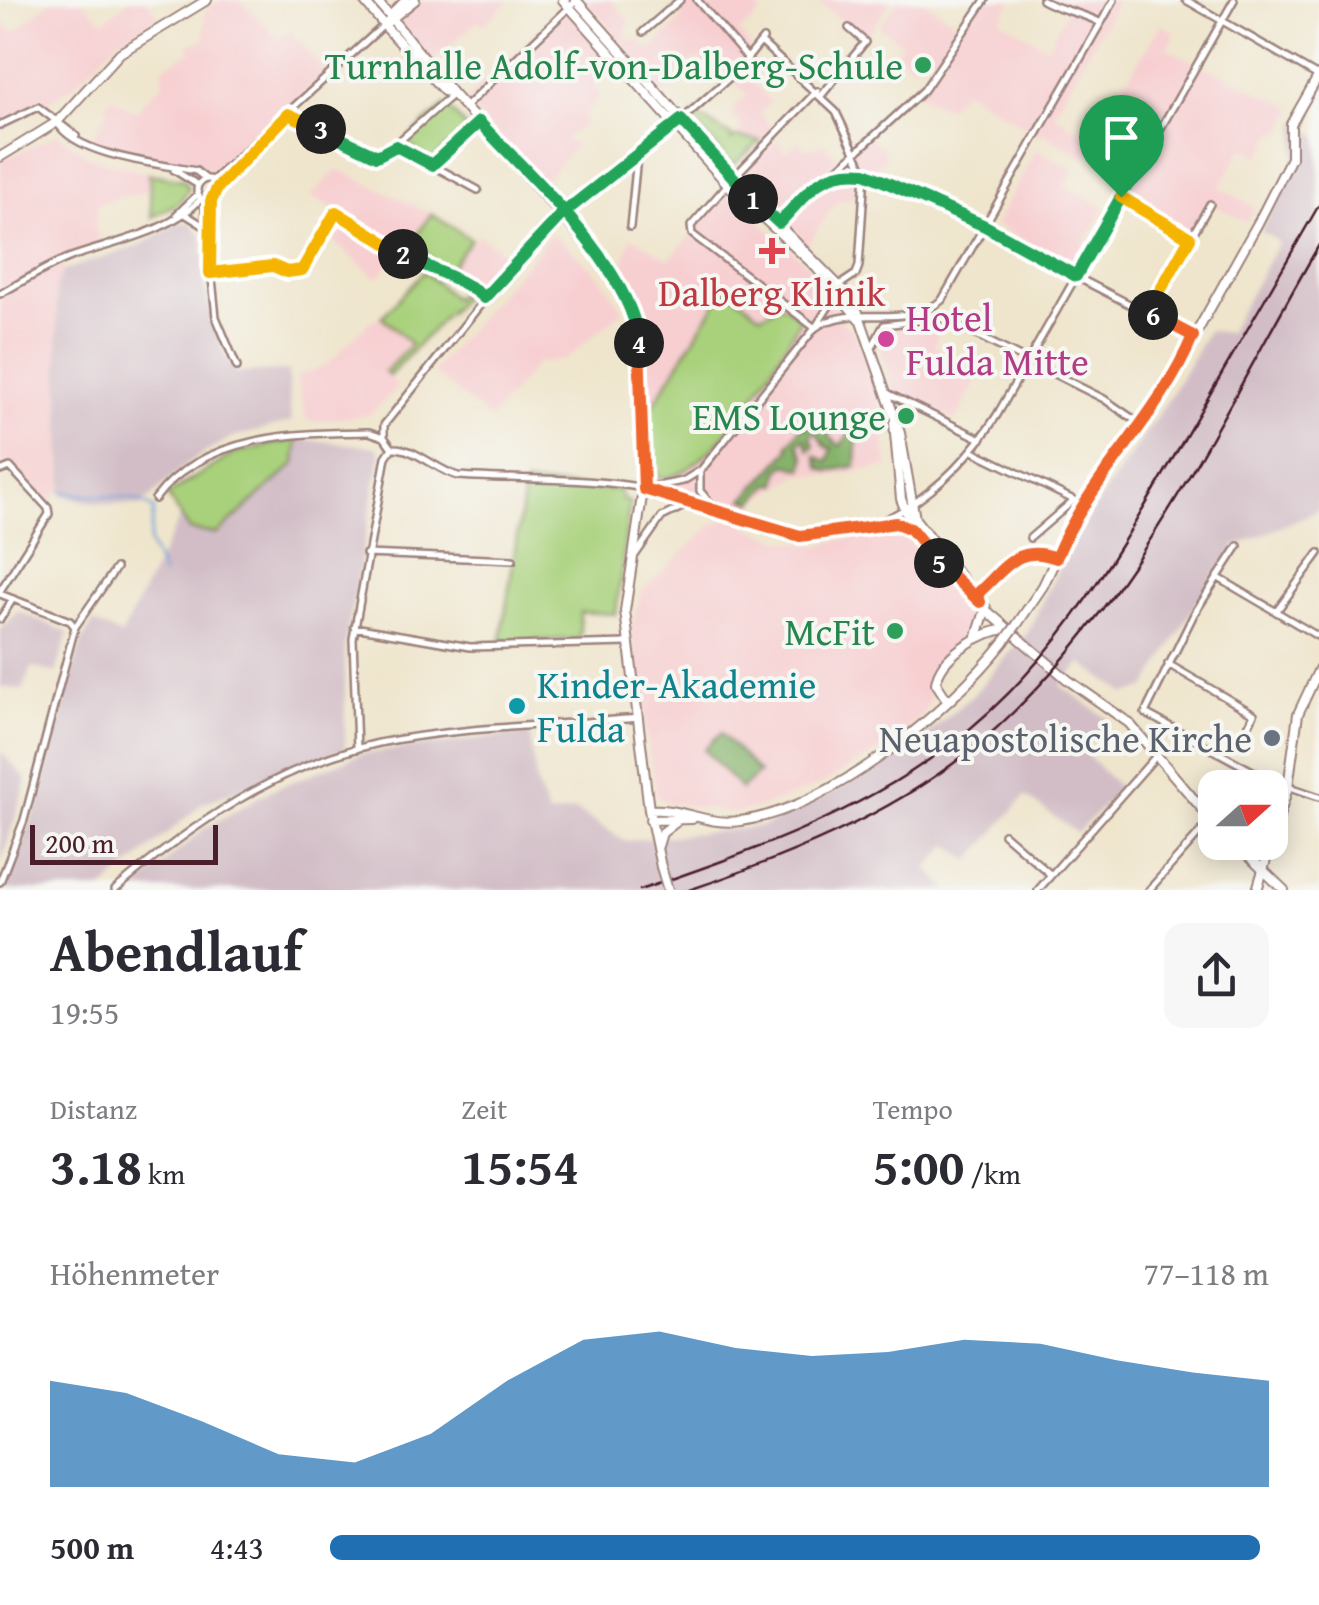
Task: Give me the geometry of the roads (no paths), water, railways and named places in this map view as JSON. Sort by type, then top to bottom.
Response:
[{"type":"main road","points":[[0,156],[57,122],[120,53],[207,0]]},
{"type":"main road","points":[[363,0],[562,214],[615,276],[635,316],[645,437],[644,489],[625,611],[649,815],[668,890]]},
{"type":"main road","points":[[376,0],[386,23]]},
{"type":"main road","points":[[386,23],[406,0]]},
{"type":"main road","points":[[386,23],[415,0]]},
{"type":"main road","points":[[573,1],[730,181],[837,285],[872,349],[894,423],[911,529],[952,578],[981,601]]},
{"type":"main road","points":[[649,815],[677,820],[748,820],[804,799],[893,750],[1004,642],[1056,558],[1078,502],[1142,425],[1193,336],[1291,158],[1291,124],[1319,76]]},
{"type":"main road","points":[[907,508],[925,537],[1008,629],[1068,680],[1118,713],[1198,805]]},
{"type":"main road","points":[[976,637],[981,601],[1027,552],[1056,558]]},
{"type":"main road","points":[[947,700],[936,676],[976,637],[1008,629]]},
{"type":"main road","points":[[1288,787],[1298,714],[1319,668]]},
{"type":"main road","points":[[649,815],[666,809],[697,818]]},
{"type":"main road","points":[[657,850],[662,834],[677,820]]},
{"type":"main road","points":[[1253,860],[1284,890]]},
{"type":"main road","points":[[1257,890],[1267,860]]},
{"type":"street","points":[[643,32],[680,0]]},
{"type":"street","points":[[696,0],[749,58]]},
{"type":"street","points":[[776,226],[828,174],[924,90],[985,0]]},
{"type":"street","points":[[1042,0],[1058,8],[1078,10],[1100,23]]},
{"type":"street","points":[[815,328],[842,319],[918,313],[940,302],[1114,0]]},
{"type":"street","points":[[1186,0],[1319,76]]},
{"type":"street","points":[[644,489],[683,481],[701,470],[815,328],[832,303],[837,285],[856,274],[865,173],[840,118],[762,40],[749,58],[678,122],[562,214],[484,298],[382,427],[392,448],[404,449],[434,468],[458,476],[644,489],[800,536],[835,535],[907,508],[981,440],[1234,0]]},
{"type":"street","points":[[465,107],[573,1]]},
{"type":"street","points":[[0,294],[52,265],[122,242],[204,199],[386,23]]},
{"type":"street","points":[[815,328],[692,234],[692,226],[730,181],[819,94],[865,42],[849,28]]},
{"type":"street","points":[[288,114],[377,156],[396,146],[453,94]]},
{"type":"street","points":[[0,125],[38,106],[77,138],[117,155],[196,171],[218,187]]},
{"type":"street","points":[[432,165],[479,122]]},
{"type":"street","points":[[396,146],[478,190]]},
{"type":"street","points":[[630,227],[638,154]]},
{"type":"street","points":[[198,185],[239,161]]},
{"type":"street","points":[[172,169],[198,185],[204,199],[216,317],[237,367]]},
{"type":"street","points":[[828,174],[844,170],[865,173],[985,226],[1193,336]]},
{"type":"street","points":[[1121,197],[1190,238]]},
{"type":"street","points":[[204,199],[208,240]]},
{"type":"street","points":[[1148,312],[1210,204]]},
{"type":"street","points":[[210,273],[273,266],[287,272],[302,270],[336,212],[444,276],[464,281],[484,298]]},
{"type":"street","points":[[178,215],[193,216],[205,229]]},
{"type":"street","points":[[940,302],[942,318]]},
{"type":"street","points":[[872,349],[884,326],[942,318],[1029,360],[1142,425]]},
{"type":"street","points":[[885,392],[981,440]]},
{"type":"street","points":[[155,499],[198,465],[264,437],[369,432],[384,437]]},
{"type":"street","points":[[358,749],[354,627],[386,457],[392,448]]},
{"type":"street","points":[[973,450],[1078,502],[1030,538]]},
{"type":"street","points":[[1,470],[10,468],[48,508],[49,514],[0,593],[70,621],[76,628]]},
{"type":"street","points":[[701,470],[700,490],[716,508]]},
{"type":"street","points":[[636,554],[662,517],[694,501]]},
{"type":"street","points":[[872,524],[896,523],[911,529]]},
{"type":"street","points":[[1238,546],[1146,704],[1150,719],[1254,770]]},
{"type":"street","points":[[1276,612],[1319,553]]},
{"type":"street","points":[[366,554],[513,560]]},
{"type":"street","points":[[0,882],[24,820],[76,628],[116,568]]},
{"type":"street","points":[[1217,577],[1319,637]]},
{"type":"street","points":[[0,619],[13,599]]},
{"type":"street","points":[[354,627],[470,648],[628,643]]},
{"type":"street","points":[[1168,664],[1254,714],[1244,734]]},
{"type":"street","points":[[115,890],[172,842],[233,802],[281,778],[358,749],[414,738],[638,718]]},
{"type":"street","points":[[1038,890],[1156,756]]},
{"type":"street","points":[[1288,787],[1319,796]]},
{"type":"street","points":[[1004,834],[1050,875]]},
{"type":"street","points":[[1148,890],[1198,838]]},
{"type":"waterway","points":[[62,491],[133,499],[154,510],[149,542],[163,576]]},
{"type":"railway","points":[[640,890],[800,830],[877,792],[948,746],[1019,682],[1050,647],[1105,571],[1319,205]]},
{"type":"railway","points":[[689,890],[798,849],[903,797],[967,753],[1023,703],[1074,645],[1165,517],[1319,245]]},
{"type":"place","name":"Turnhalle Adolf-von-Dalberg-Schule","points":[[923,65]]},
{"type":"place","name":"Dalberg Klinik","points":[[772,251]]},
{"type":"place","name":"Hotel Fulda Mitte","points":[[886,339]]},
{"type":"place","name":"EMS Lounge","points":[[906,416]]},
{"type":"place","name":"McFit","points":[[895,631]]},
{"type":"place","name":"Kinder-Akademie Fulda","points":[[517,706]]},
{"type":"place","name":"Neuapostolische Kirche","points":[[1272,738]]}]
